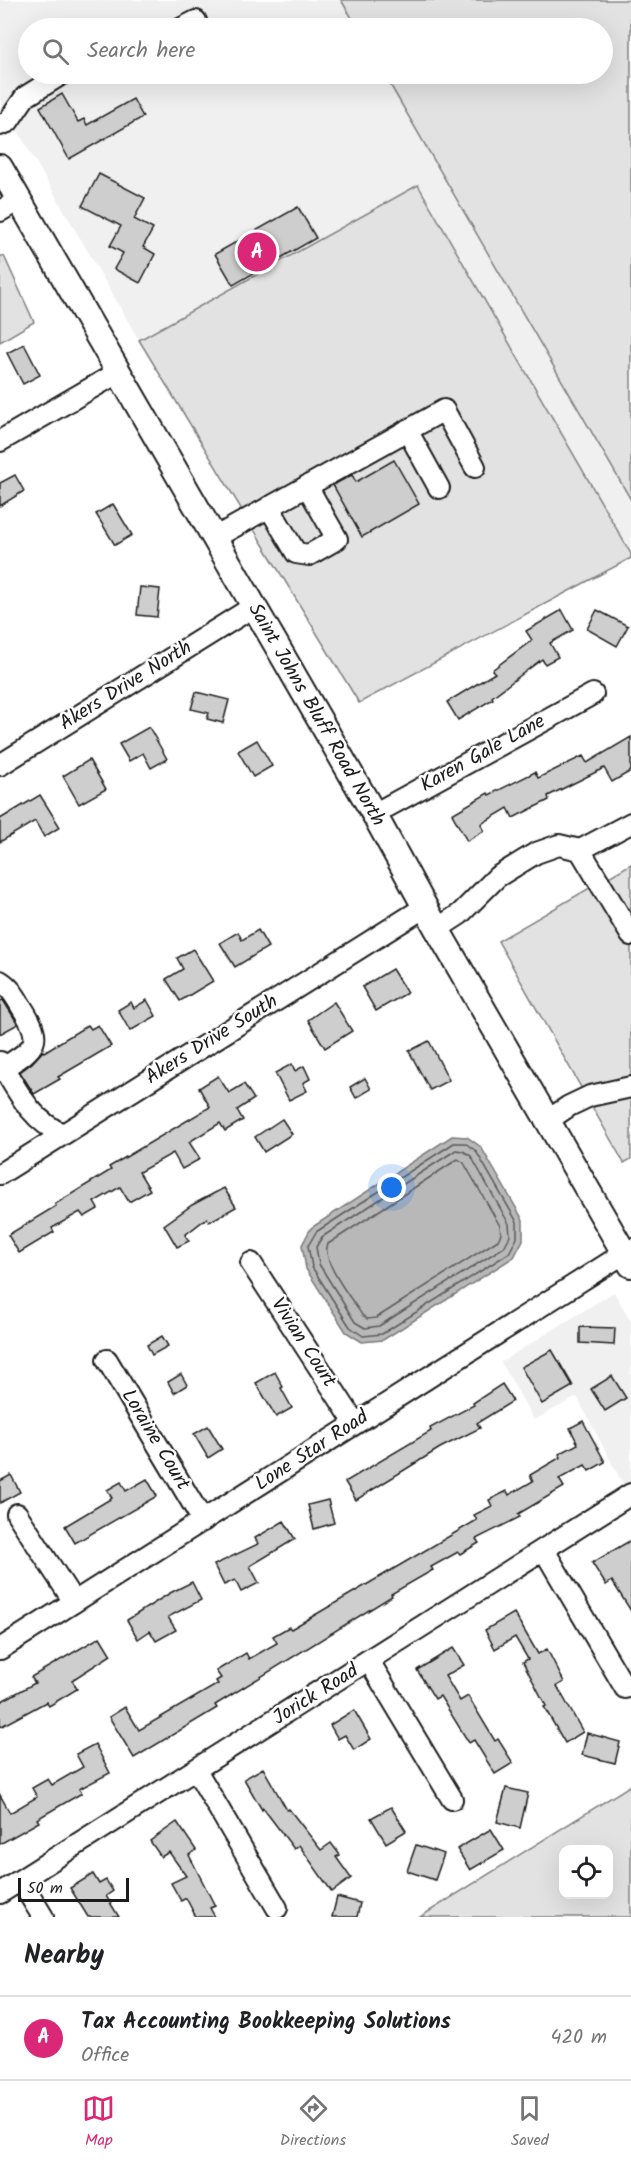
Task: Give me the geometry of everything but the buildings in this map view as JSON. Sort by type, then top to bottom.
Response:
[{"type":"main road","name":"Saint Johns Bluff Road North","points":[[0,167],[10,205],[119,372],[374,814],[547,1121],[629,1256]]},
{"type":"street","points":[[0,125],[8,122],[25,97],[46,84]]},
{"type":"street","points":[[0,441],[119,372]]},
{"type":"street","points":[[214,538],[444,410],[475,467]]},
{"type":"street","points":[[407,430],[439,488]]},
{"type":"street","points":[[269,507],[296,553],[309,555],[337,539],[307,486]]},
{"type":"street","name":"Akers Drive North","points":[[0,765],[253,607]]},
{"type":"street","name":"Karen Gale Lane","points":[[374,814],[593,694]]},
{"type":"street","points":[[437,929],[460,914],[497,877],[536,853],[559,845],[580,850],[631,824]]},
{"type":"street","points":[[580,850],[631,935]]},
{"type":"street","name":"Akers Drive South","points":[[0,1174],[425,907]]},
{"type":"street","points":[[0,981],[9,987],[32,1023],[35,1037],[34,1044],[26,1054],[2,1065],[38,1119],[49,1128],[63,1134]]},
{"type":"street","points":[[547,1121],[569,1106],[590,1096],[631,1087]]},
{"type":"street","name":"Lone Star Road","points":[[0,1649],[355,1423],[629,1256]]},
{"type":"street","name":"Vivian Court","points":[[251,1263],[355,1423]]},
{"type":"street","name":"Loraine Court","points":[[107,1360],[203,1521]]},
{"type":"street","name":"Jorick Road","points":[[0,1893],[631,1494]]},
{"type":"street","points":[[17,1514],[74,1602]]},
{"type":"street","points":[[544,1550],[625,1688]]},
{"type":"street","points":[[369,1661],[452,1799]]},
{"type":"street","points":[[196,1770],[277,1908]]},
{"type":"street","points":[[21,1881],[43,1917]]},
{"type":"shaded area","points":[[0,0],[631,0],[631,554],[418,185],[139,340],[0,100]]},
{"type":"shaded area","points":[[341,0],[631,0],[631,500],[390,84],[613,84],[613,18],[352,18]]},
{"type":"shaded area","points":[[418,185],[631,554],[631,558],[359,703],[139,340]]},
{"type":"shaded area","points":[[0,256],[4,256],[34,322],[0,342]]},
{"type":"shaded area","points":[[631,864],[631,1159],[624,1163],[498,941]]},
{"type":"shaded area","points":[[614,1292],[631,1322],[631,1499],[577,1397],[534,1420],[501,1362]]},
{"type":"shaded area","points":[[631,1785],[631,1917],[420,1917]]},
{"type":"water","points":[[452,1136],[467,1137],[481,1147],[523,1220],[523,1240],[514,1257],[383,1340],[362,1342],[346,1332],[306,1269],[302,1245],[311,1228]]},
{"type":"place","name":"Tax Accounting Bookkeeping Solutions","points":[[257,252]]}]
